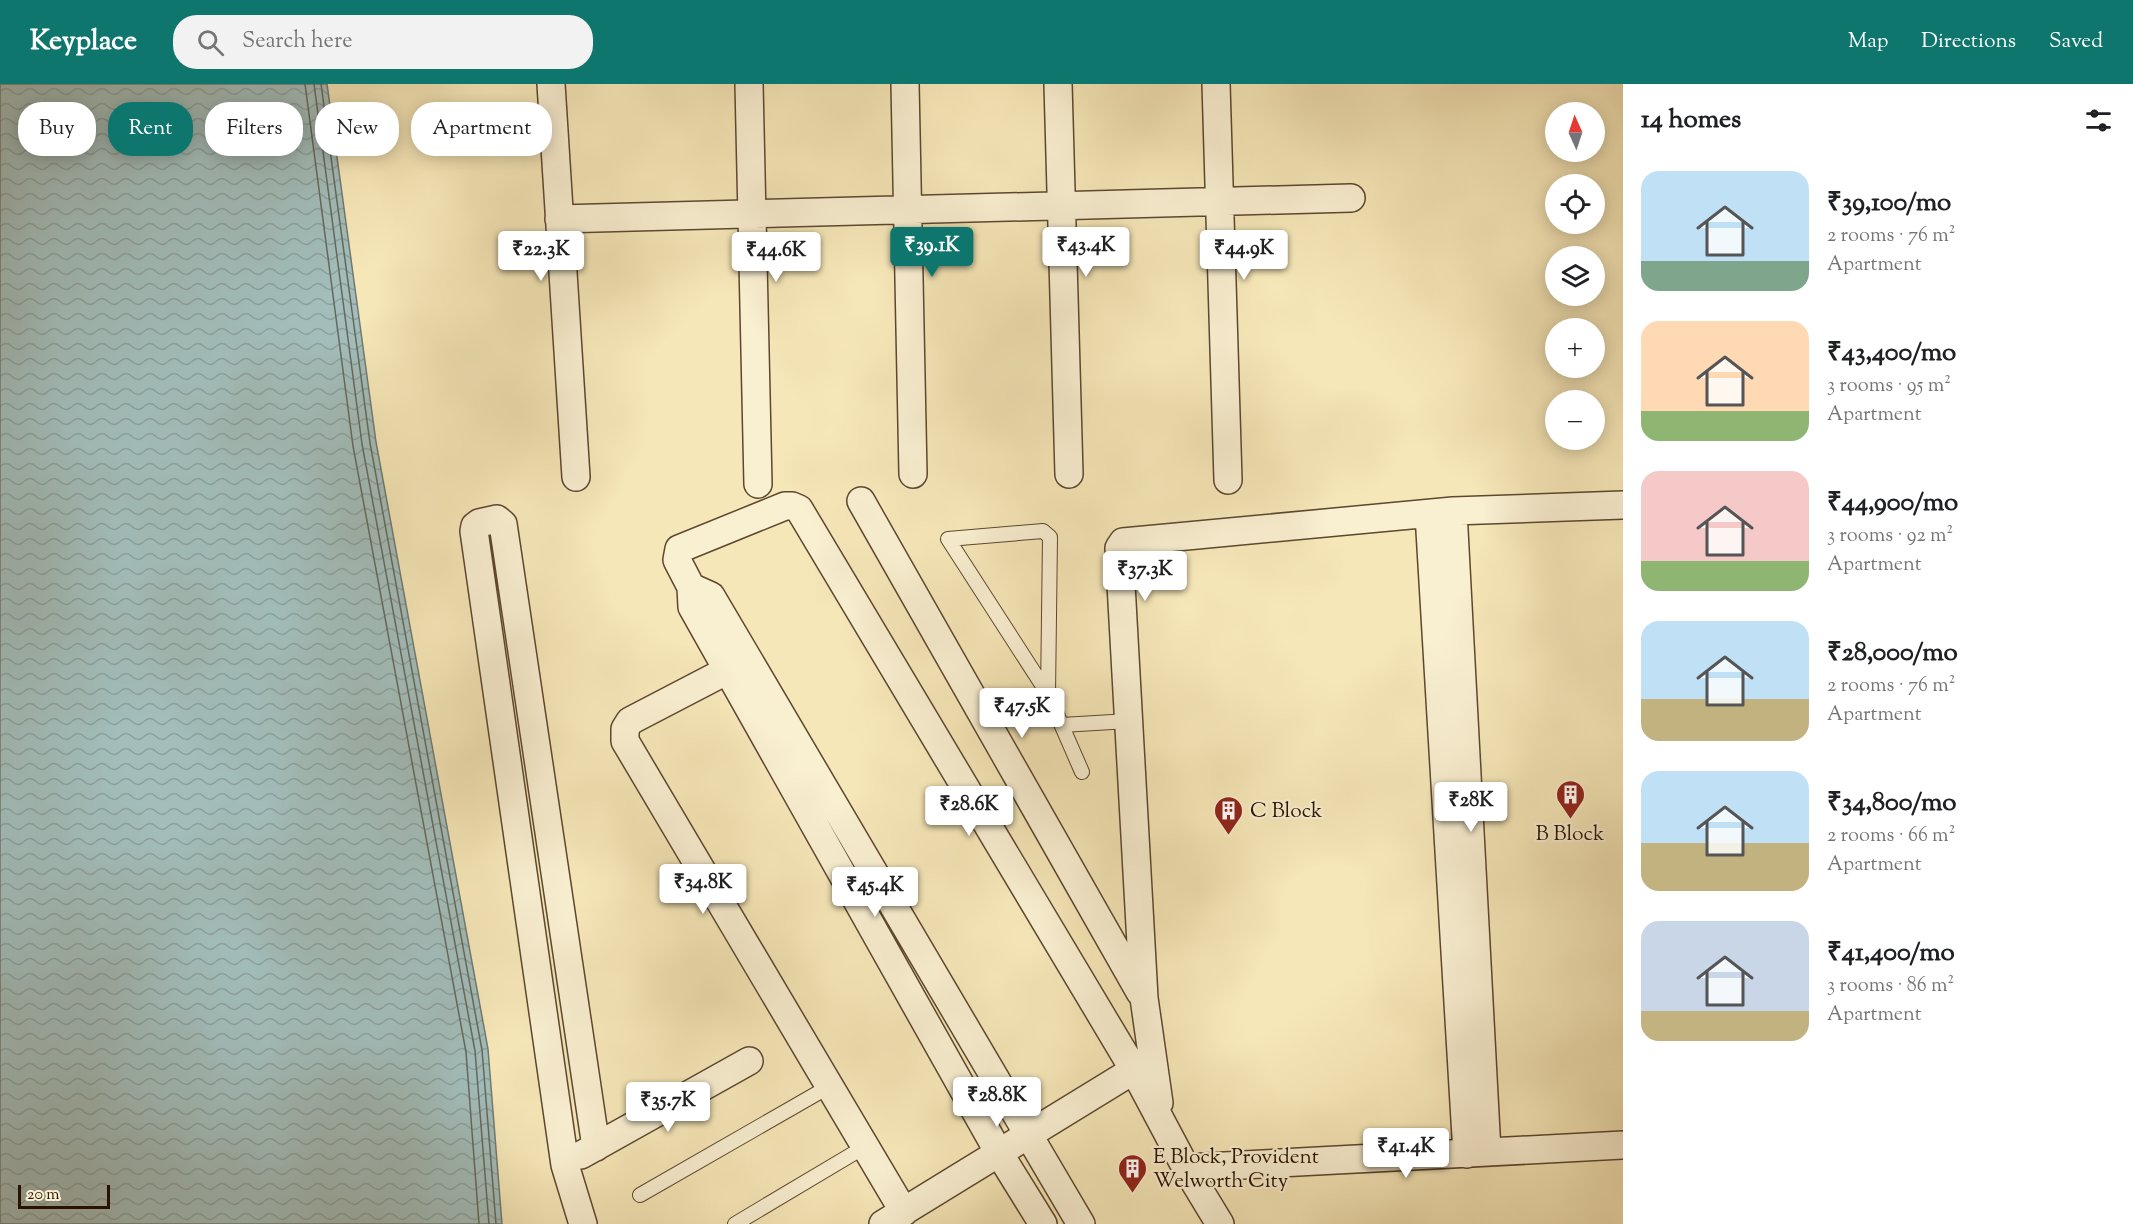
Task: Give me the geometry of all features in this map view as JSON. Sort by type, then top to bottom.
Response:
[{"type":"street","points":[[551,84],[576,477]]},
{"type":"street","points":[[749,84],[758,483]]},
{"type":"street","points":[[905,84],[913,474]]},
{"type":"street","points":[[1058,84],[1069,474]]},
{"type":"street","points":[[1216,84],[1228,480]]},
{"type":"street","points":[[560,219],[1351,198]]},
{"type":"street","points":[[861,501],[1144,998]]},
{"type":"street","points":[[1043,1224],[999,1153],[692,607],[691,587],[677,560],[679,549],[784,506],[799,509],[1134,1070],[1162,1125],[1220,1224]]},
{"type":"street","points":[[1162,1125],[1144,998],[1119,548],[1123,542],[1441,513],[1623,506]]},
{"type":"street","points":[[1441,513],[1477,1153]]},
{"type":"street","points":[[583,1224],[565,1165],[474,531],[475,526],[479,523],[497,519],[503,524],[596,1148]]},
{"type":"street","points":[[691,587],[711,596],[1081,1224]]},
{"type":"street","points":[[728,670],[630,722],[625,729],[625,741],[866,1146],[894,1218],[1134,1070]]},
{"type":"street","points":[[565,1165],[749,1061]]},
{"type":"street","points":[[1186,1167],[1623,1145]]},
{"type":"lane","points":[[1048,694],[1050,537],[1043,531],[948,539],[1048,694],[1082,772]]},
{"type":"lane","points":[[1062,725],[1129,721]]},
{"type":"lane","points":[[640,1195],[830,1086]]},
{"type":"lane","points":[[735,1224],[866,1146]]},
{"type":"water","points":[[0,84],[327,84],[329,102],[315,102],[315,156],[337,156],[376,442],[488,1049],[502,1224],[0,1224]]},
{"type":"place","name":"B Block","points":[[1570,820]]},
{"type":"place","name":"C Block","points":[[1229,836]]},
{"type":"place","name":"E Block, Provident Welworth City","points":[[1132,1194]]}]
